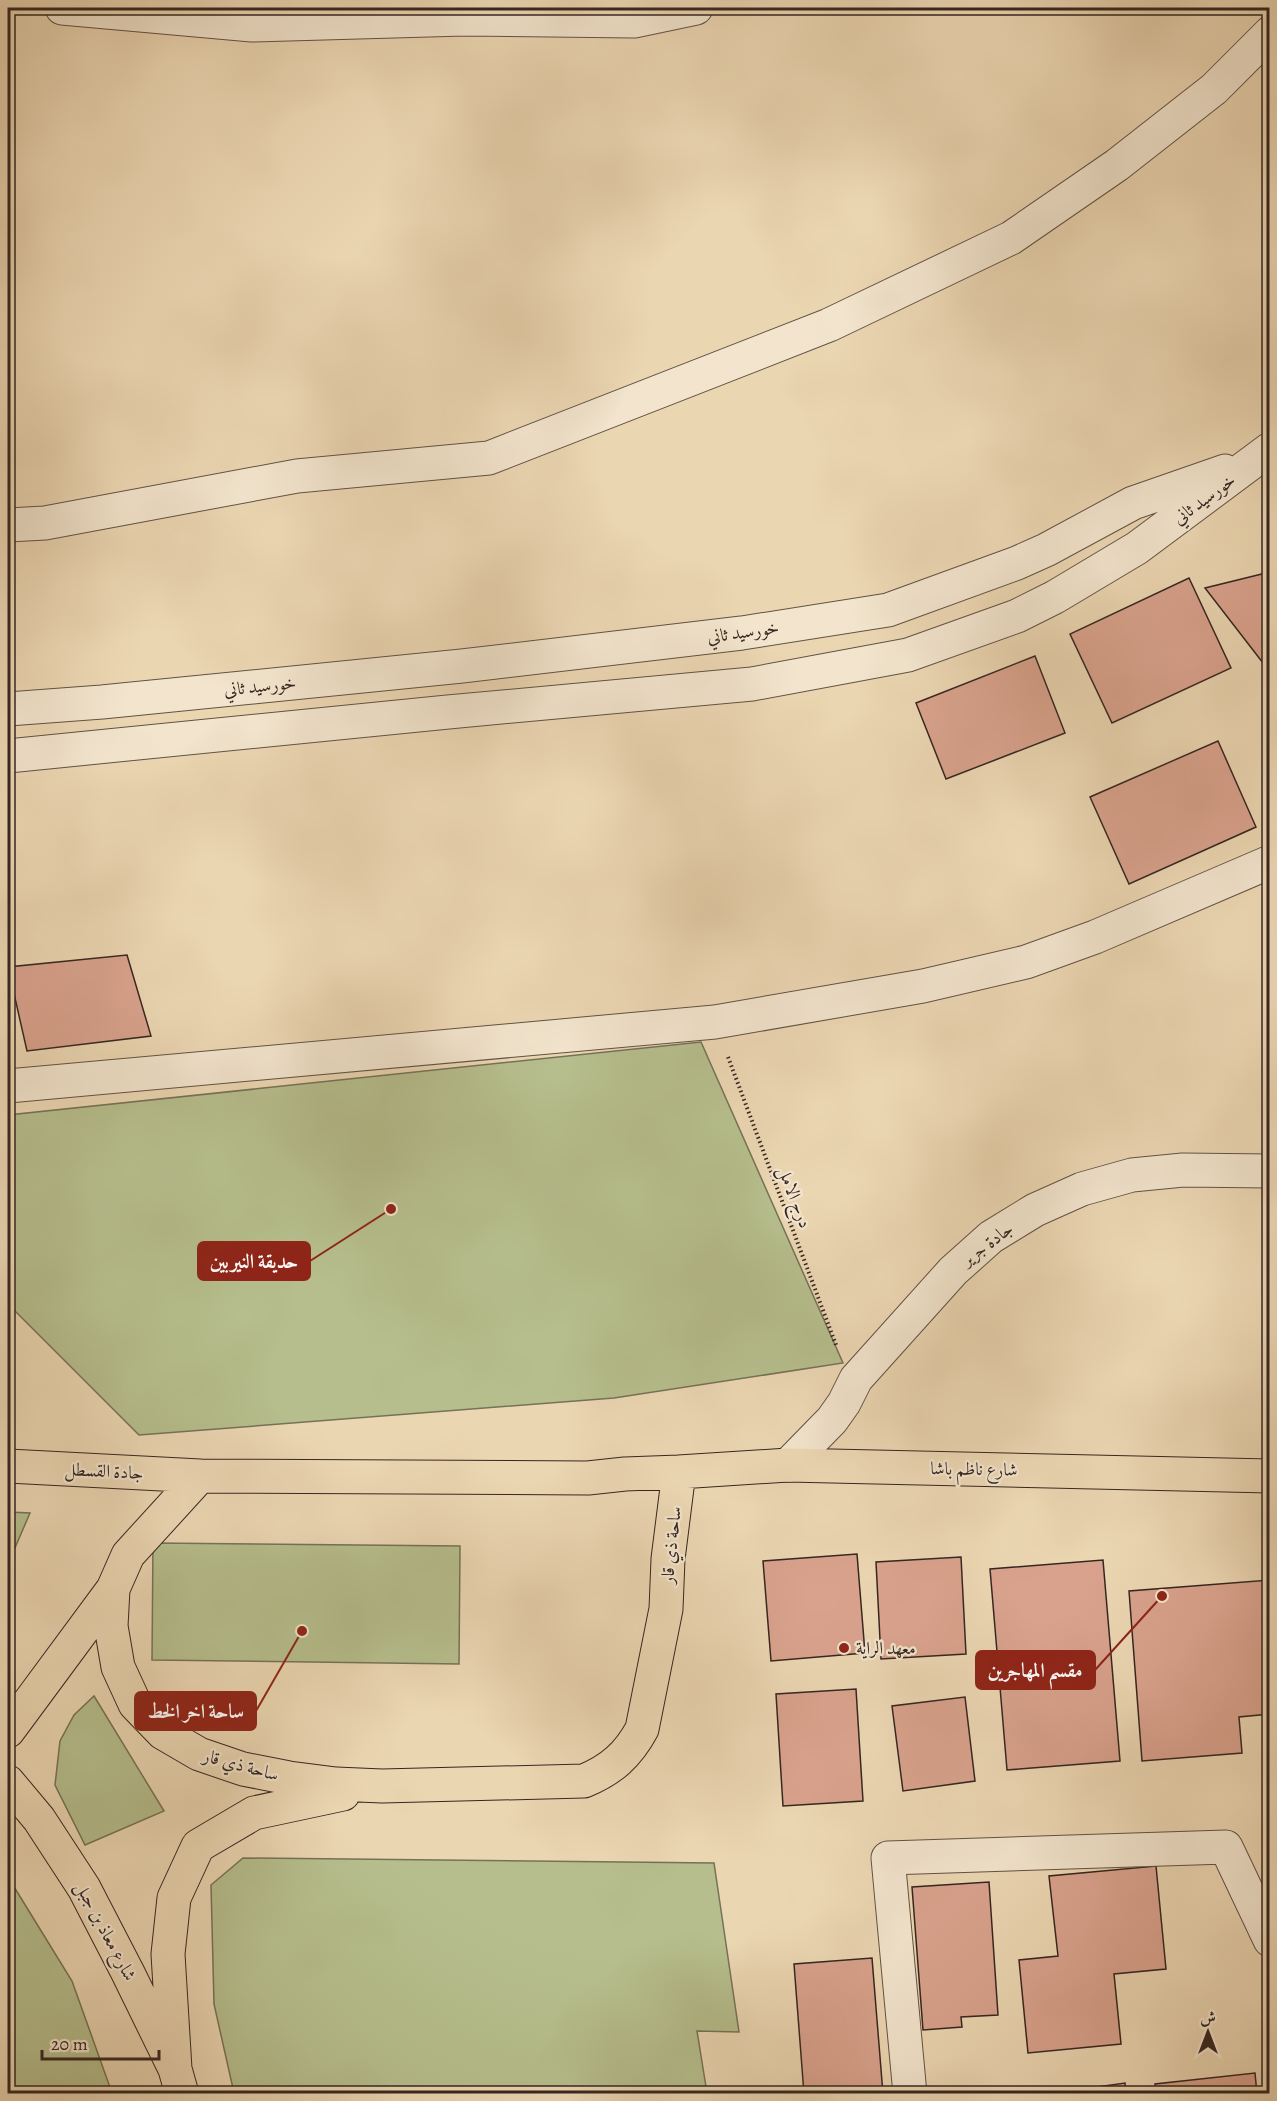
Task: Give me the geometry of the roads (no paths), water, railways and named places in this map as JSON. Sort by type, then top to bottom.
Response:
[{"type":"main road","name":"شارع ناظم باشا","points":[[679,1472],[788,1465],[1269,1476]]},
{"type":"main road","name":"جادة القسطل","points":[[8,1466],[200,1476]]},
{"type":"main road","points":[[200,1476],[588,1478],[679,1472]]},
{"type":"main road","name":"ساحة ذي قار","points":[[200,1476],[128,1556],[113,1589],[111,1626],[117,1666],[135,1704],[163,1733],[199,1754],[243,1768],[290,1778],[324,1783],[382,1786],[584,1781],[604,1772],[621,1759],[633,1745],[642,1729],[666,1609],[668,1559],[679,1472]]},
{"type":"main road","points":[[8,1731],[113,1589]]},
{"type":"main road","name":"شارع معاذ بن جبل","points":[[8,1782],[39,1819],[84,1888],[128,1972],[178,2081]]},
{"type":"main road","points":[[178,2081],[168,1954],[174,1898],[198,1846],[254,1813],[382,1786]]},
{"type":"street","points":[[62,8],[252,25],[464,19],[634,21],[696,8]]},
{"type":"street","points":[[8,525],[45,523],[297,476],[489,458],[807,334],[1011,238],[1117,165],[1214,89],[1269,33]]},
{"type":"street","name":"خورسيد ثاني","points":[[8,709],[102,702],[462,666],[742,633],[888,610],[1017,563],[1133,503],[1265,456]]},
{"type":"street","name":"خورسيد ثاني","points":[[8,756],[752,684],[908,655],[1017,616],[1055,597],[1137,548],[1265,456]]},
{"type":"street","points":[[8,1086],[715,1022],[923,986],[1026,962],[1095,937],[1269,862]]},
{"type":"street","name":"جادة جرير","points":[[788,1465],[832,1420],[856,1379],[953,1271],[991,1237],[1035,1210],[1082,1189],[1132,1176],[1183,1170],[1269,1171]]},
{"type":"street","points":[[910,2094],[888,1858],[1226,1847],[1269,1939]]},
{"type":"place","name":"حديقة النيربين","points":[[391,1209]]},
{"type":"place","name":"مقسم المهاجرين","points":[[1162,1596]]},
{"type":"place","name":"ساحة اخر الخط","points":[[302,1631]]},
{"type":"place","name":"معهد الراية","points":[[844,1648]]}]
